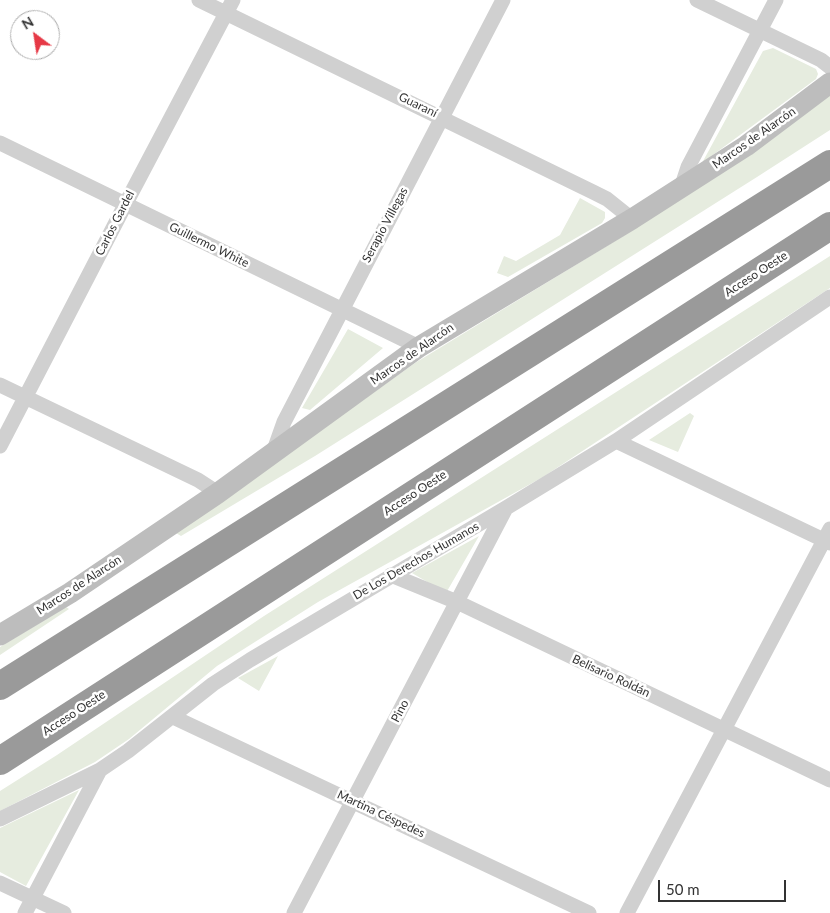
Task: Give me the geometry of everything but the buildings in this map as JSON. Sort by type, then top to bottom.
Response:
[{"type":"highway","points":[[0,686],[830,164]]},
{"type":"highway","name":"Acceso Oeste","points":[[0,761],[830,226]]},
{"type":"street","name":"Guaraní","points":[[198,0],[230,6],[442,117],[607,199],[632,219]]},
{"type":"street","name":"Serapio Villegas","points":[[273,453],[284,422],[341,309],[503,0]]},
{"type":"street","points":[[697,0],[821,60],[830,67]]},
{"type":"street","points":[[681,188],[688,167],[776,0]]},
{"type":"street","name":"Carlos Gardel","points":[[0,446],[124,204],[230,6]]},
{"type":"street","name":"Marcos de Alarcón","points":[[1,633],[70,593],[218,493],[418,347],[681,188],[746,146],[830,84]]},
{"type":"street","name":"Guillermo White","points":[[0,144],[418,347]]},
{"type":"street","name":"De Los Derechos Humanos","points":[[0,819],[100,770],[173,717],[213,684],[250,660],[616,441],[828,301]]},
{"type":"street","points":[[0,385],[198,480],[218,493]]},
{"type":"street","points":[[616,441],[828,537],[723,729],[627,913]]},
{"type":"street","name":"Pino","points":[[294,913],[506,508]]},
{"type":"street","name":"Belisario Roldán","points":[[391,575],[457,602],[830,780]]},
{"type":"street","name":"Martina Céspedes","points":[[173,717],[588,913]]},
{"type":"street","points":[[25,913],[100,770]]},
{"type":"street","points":[[0,882],[64,913]]},
{"type":"shaded area","points":[[773,48],[816,69],[818,74],[816,79],[702,163],[763,51]]},
{"type":"shaded area","points":[[830,94],[830,130],[315,456],[181,536],[176,533],[415,363],[633,230]]},
{"type":"shaded area","points":[[580,198],[605,212],[605,218],[602,223],[508,277],[497,273],[504,256],[516,261],[560,235]]},
{"type":"shaded area","points":[[830,256],[830,288],[543,477],[318,602],[217,666],[129,739],[95,762],[0,811],[0,791],[264,616]]},
{"type":"shaded area","points":[[348,329],[383,348],[310,410],[302,408]]},
{"type":"shaded area","points":[[690,413],[694,416],[678,452],[649,440]]},
{"type":"shaded area","points":[[479,536],[446,593],[412,573]]},
{"type":"shaded area","points":[[66,607],[69,609],[0,655],[0,647]]},
{"type":"shaded area","points":[[278,656],[259,691],[238,678]]},
{"type":"shaded area","points":[[79,790],[26,886],[0,872],[0,828]]}]
